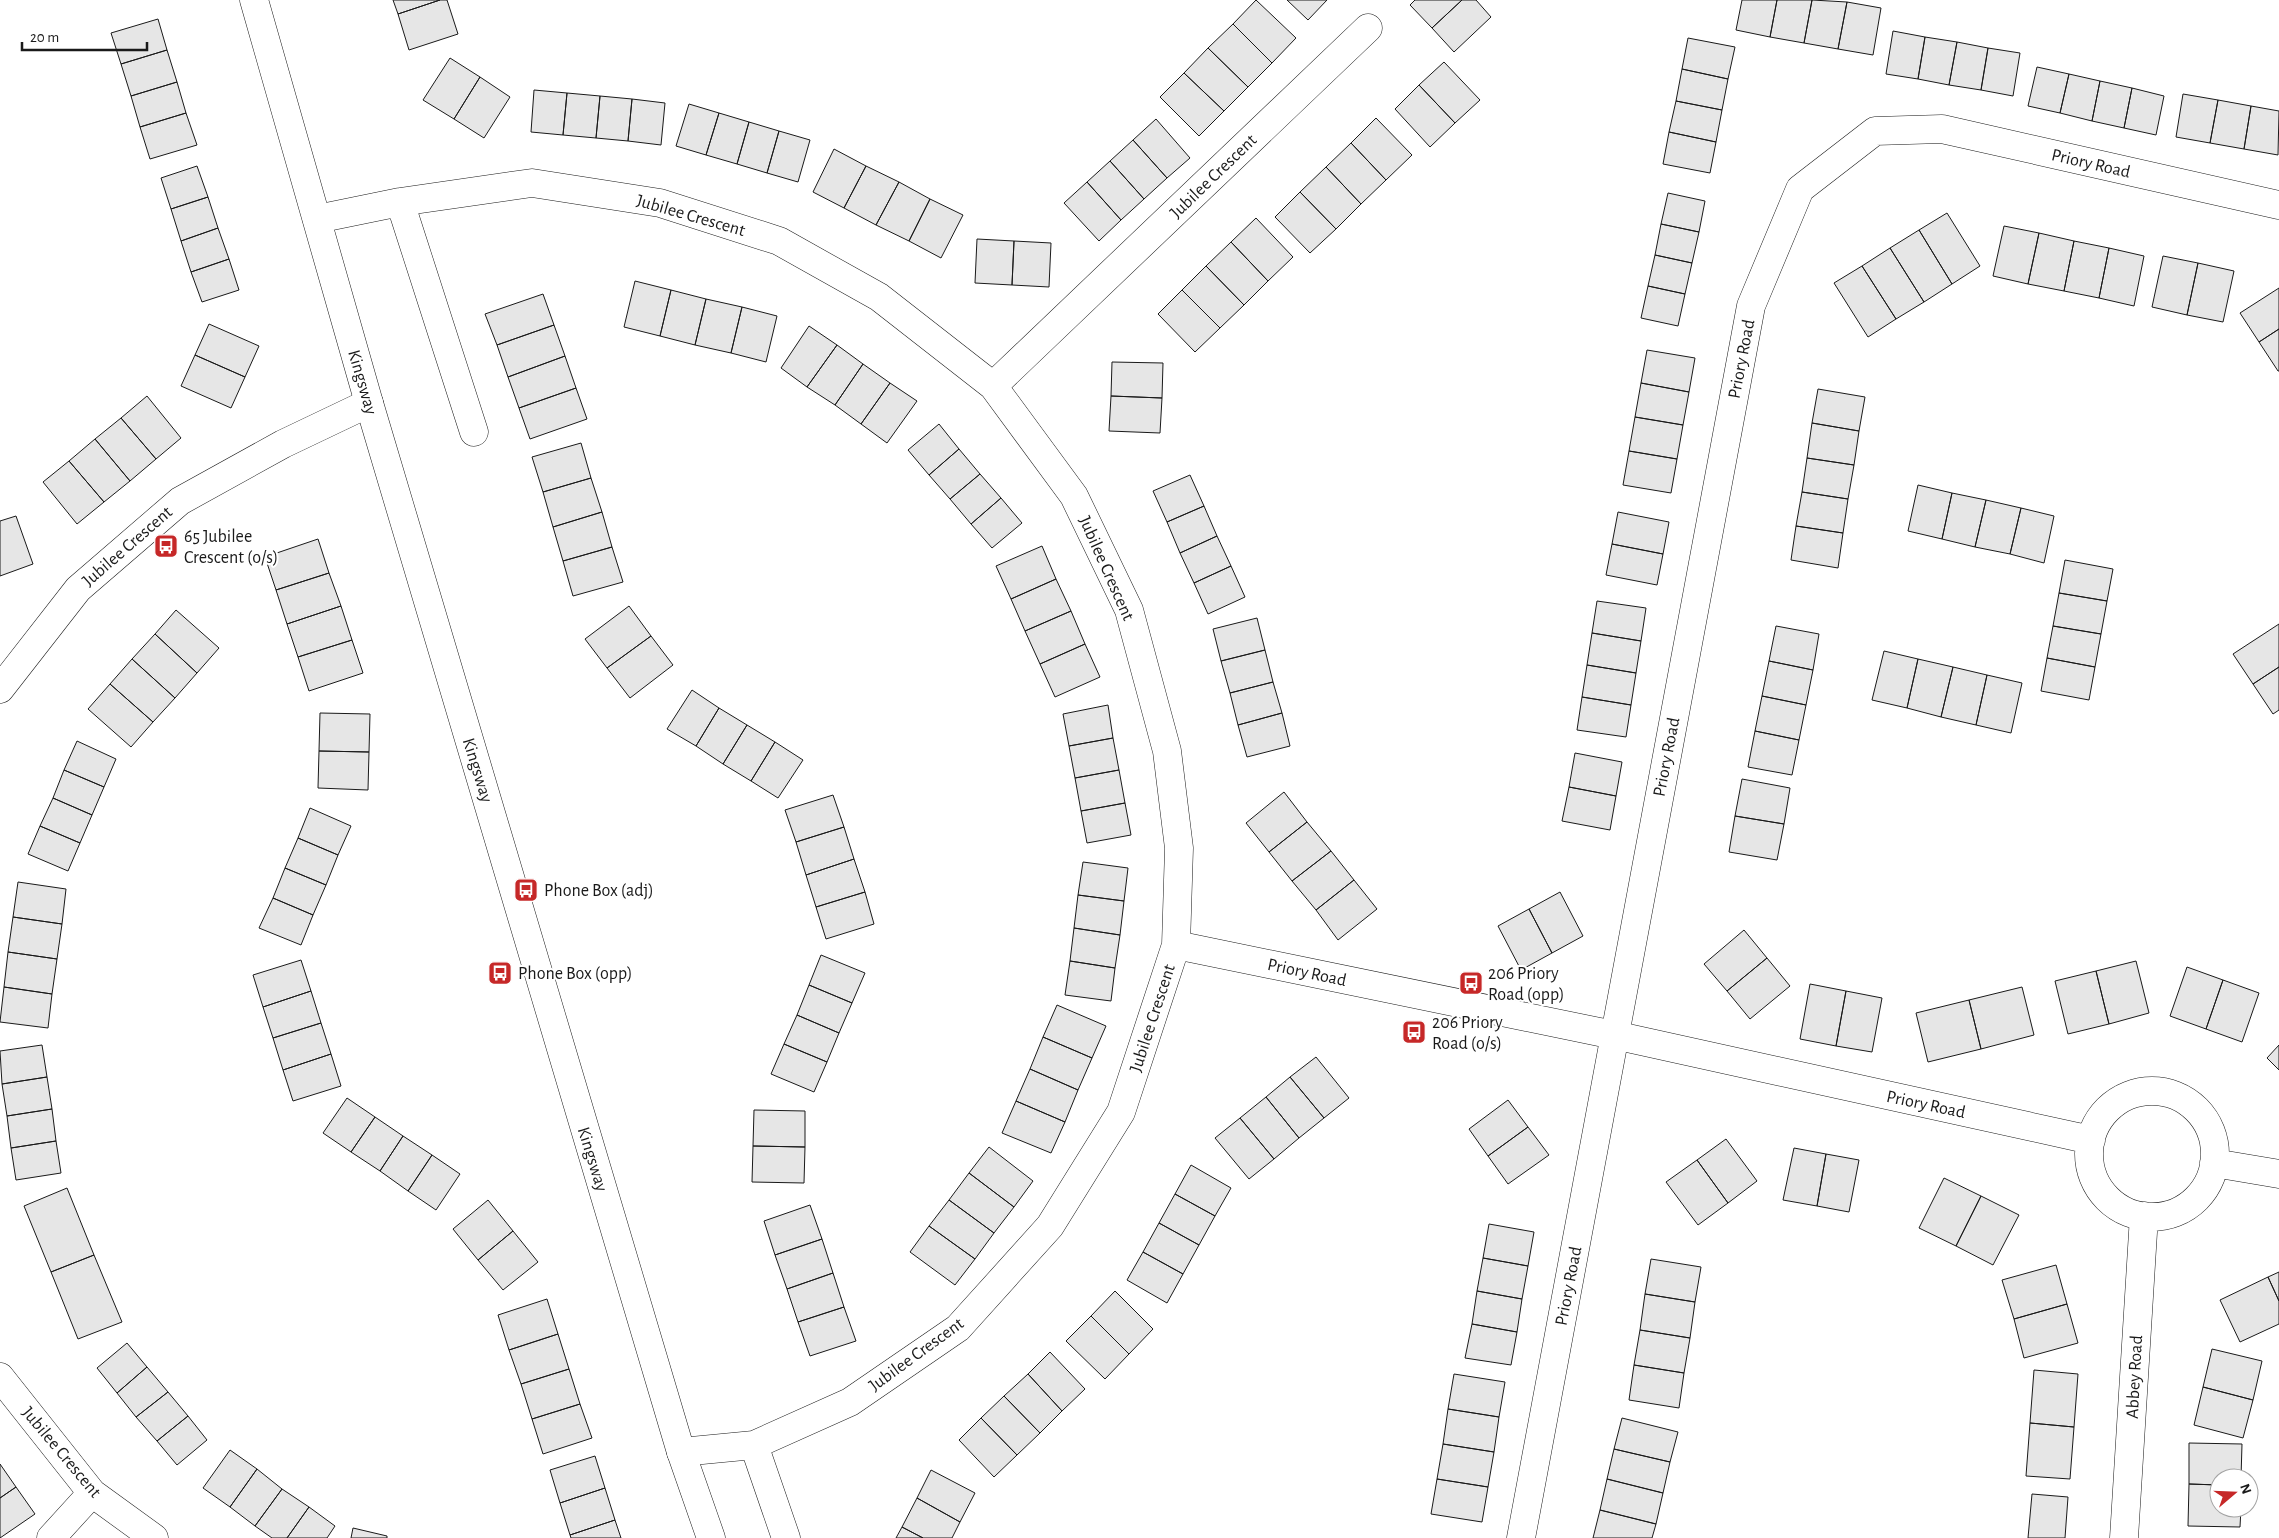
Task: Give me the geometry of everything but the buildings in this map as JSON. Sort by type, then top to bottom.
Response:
[{"type":"street","name":"Kingsway","points":[[254,0],[369,403],[681,1452],[711,1538]]},
{"type":"street","name":"Jubilee Crescent","points":[[993,386],[1368,28]]},
{"type":"street","name":"Priory Road","points":[[1521,1538],[1751,306],[1800,189],[1875,131],[1942,129],[2279,205]]},
{"type":"street","name":"Jubilee Crescent","points":[[317,219],[400,202],[532,183],[660,203],[780,241],[879,297],[993,386],[1074,496],[1129,610],[1167,751],[1179,848],[1176,945],[1121,1112],[1050,1226],[958,1328],[850,1402],[754,1445],[681,1452]]},
{"type":"street","points":[[400,202],[474,432]]},
{"type":"street","name":"Jubilee Crescent","points":[[0,689],[78,589],[180,501],[283,444],[369,403]]},
{"type":"street","name":"Priory Road","points":[[1176,945],[1614,1035],[2091,1140]]},
{"type":"street","points":[[2163,1092],[2189,1102],[2207,1123],[2215,1149],[2210,1179],[2202,1192],[2190,1204],[2176,1212],[2160,1216],[2144,1216],[2117,1206],[2097,1184],[2092,1170],[2091,1140],[2102,1115],[2117,1102],[2136,1093],[2163,1092]]},
{"type":"street","points":[[2214,1163],[2279,1174]]},
{"type":"street","name":"Abbey Road","points":[[2124,1538],[2144,1216]]},
{"type":"street","name":"Jubilee Crescent","points":[[0,1377],[92,1493],[154,1538]]},
{"type":"street","points":[[754,1445],[786,1538]]},
{"type":"street","points":[[51,1538],[92,1493]]},
{"type":"place","name":"65 Jubilee Crescent (o/s)","points":[[166,546]]},
{"type":"place","name":"Phone Box (adj)","points":[[526,890]]},
{"type":"place","name":"Phone Box (opp)","points":[[500,973]]},
{"type":"place","name":"206 Priory Road (opp)","points":[[1471,983]]},
{"type":"place","name":"206 Priory Road (o/s)","points":[[1414,1032]]}]
